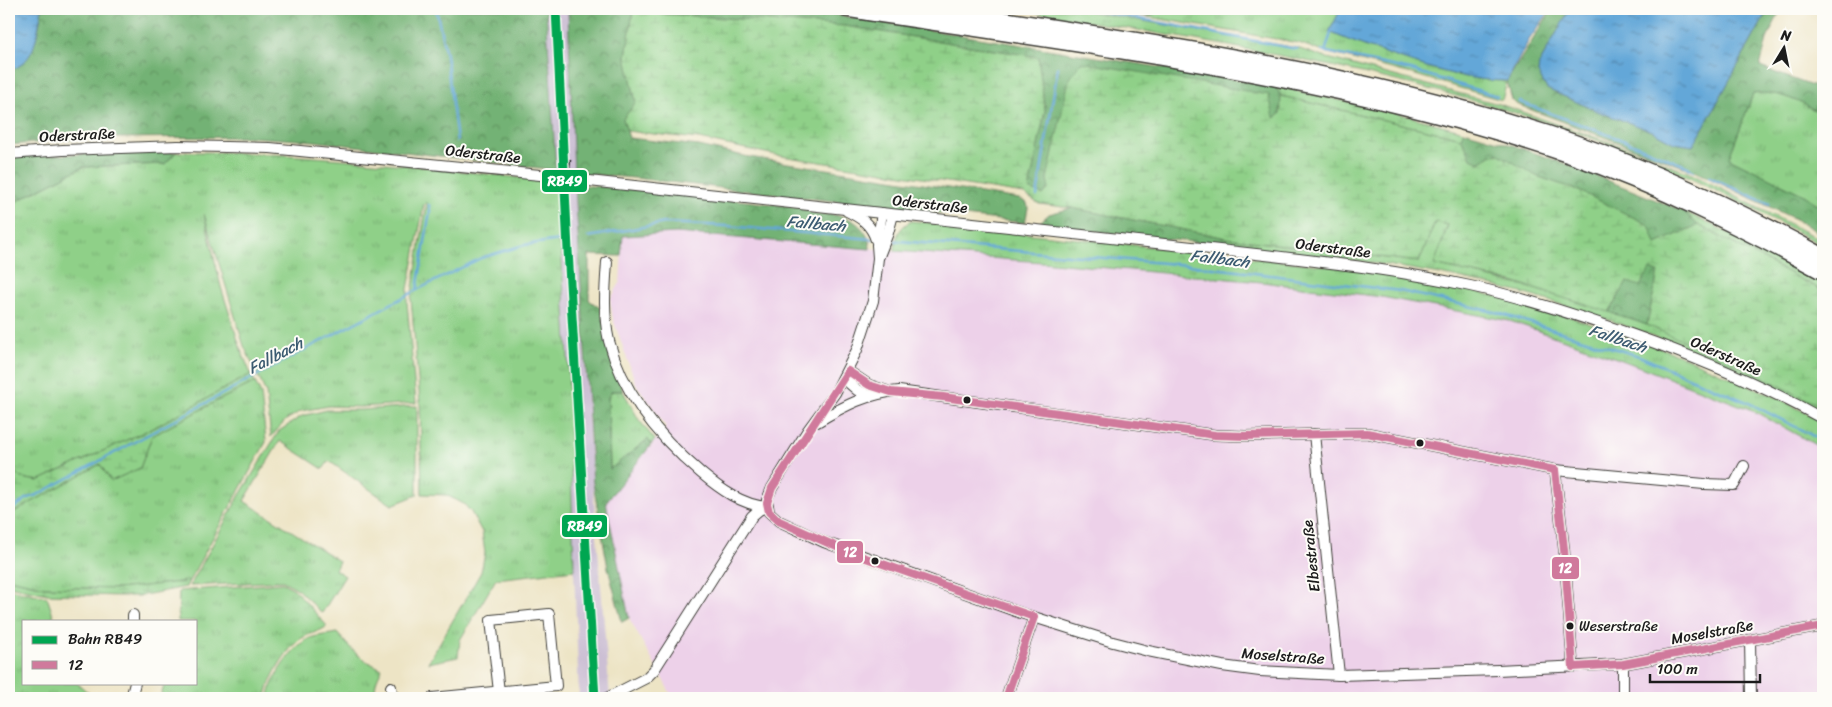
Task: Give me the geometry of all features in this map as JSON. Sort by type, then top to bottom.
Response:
[{"type":"highway","points":[[846,9],[1254,74],[1440,115],[1568,155],[1647,185],[1761,238],[1823,272]]},
{"type":"highway","points":[[933,9],[1146,41],[1264,62],[1386,88],[1483,114],[1548,134],[1647,170],[1774,230],[1823,256]]},
{"type":"street","name":"Oderstraße","points":[[9,154],[178,146],[270,148],[550,176],[1373,268],[1472,286],[1551,307],[1676,350],[1779,396],[1823,419]]},
{"type":"street","points":[[841,208],[864,221],[880,237]]},
{"type":"street","points":[[768,507],[767,500],[772,488],[835,393],[858,350],[870,313],[882,213]]},
{"type":"street","points":[[880,237],[893,215]]},
{"type":"street","points":[[607,262],[604,298],[609,341],[624,382],[636,402],[674,449],[707,478],[738,499],[768,507]]},
{"type":"street","points":[[848,371],[869,385],[891,392],[943,397],[1215,435],[1367,433],[1555,470],[1734,486],[1744,466]]},
{"type":"street","points":[[848,371],[849,383],[857,390],[869,396]]},
{"type":"street","points":[[812,425],[847,404],[869,396],[891,392]]},
{"type":"street","name":"Elbestraße","points":[[1314,434],[1339,675]]},
{"type":"street","points":[[1555,470],[1564,549],[1573,667]]},
{"type":"street","points":[[606,698],[646,678],[652,673],[752,516],[759,510],[768,507]]},
{"type":"street","name":"Moselstraße","points":[[768,507],[769,512],[779,521],[832,545],[1034,617],[1148,651],[1222,666],[1260,671],[1339,675],[1623,664],[1823,626]]},
{"type":"street","points":[[432,698],[499,692],[556,686],[549,614],[492,620],[499,692]]},
{"type":"street","points":[[1006,698],[1034,617]]},
{"type":"street","points":[[1750,640],[1751,698]]},
{"type":"street","points":[[1623,664],[1623,698]]},
{"type":"street","points":[[131,698],[135,684]]},
{"type":"street","points":[[391,687],[393,698]]},
{"type":"shaded area","points":[[546,9],[568,9],[574,173],[591,462],[610,698],[579,698],[568,415],[568,358]]},
{"type":"shaded area","points":[[676,233],[1042,262],[1262,282],[1382,297],[1510,321],[1622,360],[1752,410],[1823,449],[1823,698],[673,698],[629,618],[606,502],[666,427],[636,384],[613,319],[610,300],[620,283],[623,236]]},
{"type":"green space","points":[[42,9],[546,9],[556,170],[314,141],[250,137],[93,138],[9,145],[9,71],[25,61],[30,53],[37,36]]},
{"type":"green space","points":[[568,9],[800,9],[1275,86],[1281,96],[1280,115],[1049,188],[1043,195],[1029,189],[1045,111],[1038,57],[844,26],[633,12],[626,57],[636,102],[623,119],[629,138],[699,146],[749,157],[1019,199],[1027,203],[1025,223],[635,178],[574,173]]},
{"type":"green space","points":[[1012,9],[1074,9],[1297,48],[1320,56],[1502,105],[1629,149],[1694,175],[1823,241],[1823,246],[1765,215],[1676,172],[1614,146],[1513,112],[1443,92],[1300,60]]},
{"type":"green space","points":[[1106,9],[1162,9],[1149,17]]},
{"type":"green space","points":[[1162,9],[1341,9],[1329,32],[1405,60],[1443,71],[1468,77],[1507,81],[1502,100],[1412,74],[1321,51],[1299,43],[1149,17]]},
{"type":"green space","points":[[1552,9],[1570,9],[1539,64],[1538,73],[1547,89],[1602,113],[1652,131],[1674,143],[1693,146],[1769,9],[1781,9],[1767,39],[1760,67],[1823,90],[1823,114],[1781,96],[1763,93],[1753,94],[1729,158],[1804,195],[1823,208],[1823,235],[1797,220],[1694,171],[1516,104],[1512,100],[1507,81]]},
{"type":"green space","points":[[633,12],[844,26],[1038,57],[1045,111],[1029,189],[1043,195],[1049,188],[1047,179],[1069,80],[1081,62],[1269,95],[1274,118],[1280,114],[1281,96],[1461,138],[1471,158],[1479,163],[1492,155],[1499,154],[1536,176],[1577,190],[1649,225],[1656,244],[1698,225],[1823,291],[1823,407],[1735,364],[1647,325],[1658,272],[1650,269],[1640,286],[1627,282],[1609,312],[1512,282],[1434,265],[1448,225],[1435,222],[1419,262],[1227,238],[1072,208],[1039,204],[1024,194],[775,155],[699,139],[627,131],[623,119],[636,102],[626,57]]},
{"type":"green space","points":[[1275,86],[1385,110],[1464,131],[1461,138],[1281,96]]},
{"type":"green space","points":[[1767,92],[1789,97],[1823,114],[1823,208],[1804,195],[1728,159],[1753,94]]},
{"type":"green space","points":[[1464,131],[1572,166],[1683,211],[1698,225],[1656,244],[1648,225],[1577,190],[1536,176],[1499,155],[1492,155],[1479,163],[1471,158],[1461,138]]},
{"type":"green space","points":[[176,152],[224,152],[319,157],[557,182],[568,358],[574,570],[496,579],[460,640],[458,657],[428,663],[481,572],[485,553],[482,532],[471,512],[464,504],[446,495],[422,494],[420,403],[411,299],[427,202],[424,205],[407,302],[416,403],[361,407],[329,406],[301,411],[286,420],[271,437],[266,393],[244,346],[204,214],[221,287],[241,350],[251,374],[155,427],[38,481],[21,478],[9,466],[9,205],[83,167],[165,164]]},
{"type":"green space","points":[[176,152],[165,164],[83,167],[9,205],[9,167],[17,156]]},
{"type":"green space","points":[[575,185],[646,190],[798,207],[813,213],[841,216],[862,228],[868,238],[870,249],[676,233],[623,236],[621,256],[589,255],[589,300],[600,308],[615,369],[623,391],[612,391],[608,397],[610,469],[648,439],[651,445],[606,502],[629,618],[622,622],[608,568],[593,483]]},
{"type":"green space","points":[[1072,208],[1227,238],[1230,246],[1037,225],[1049,214]]},
{"type":"green space","points":[[1683,211],[1756,246],[1823,282],[1823,291],[1698,225]]},
{"type":"green space","points":[[912,221],[1373,271],[1434,281],[1550,310],[1677,354],[1778,398],[1823,422],[1823,449],[1752,410],[1622,360],[1510,321],[1382,297],[1262,282],[895,251],[901,229]]},
{"type":"green space","points":[[1435,222],[1448,224],[1435,265],[1542,291],[1622,315],[1736,364],[1823,407],[1823,412],[1739,371],[1696,353],[1564,305],[1473,281],[1413,269],[1230,246],[1227,238],[1419,262]]},
{"type":"green space","points":[[1650,269],[1658,272],[1647,325],[1609,312],[1627,282]]},
{"type":"green space","points":[[251,374],[255,382],[152,436],[140,468],[111,481],[100,464],[9,515],[9,466],[21,478],[38,481],[155,427]]},
{"type":"green space","points":[[255,382],[261,394],[266,442],[189,581],[118,589],[45,587],[9,579],[9,515],[100,464],[111,481],[140,468],[152,436]]},
{"type":"green space","points":[[612,391],[623,391],[639,420],[655,440],[651,445],[647,440],[610,470],[608,397]]},
{"type":"green space","points":[[417,406],[417,495],[392,505],[329,461],[323,469],[280,441],[244,501],[339,561],[335,570],[345,576],[322,613],[296,588],[283,581],[190,586],[238,498],[279,431],[302,416],[327,410],[361,410]]},
{"type":"green space","points":[[9,579],[45,587],[118,589],[189,581],[186,587],[139,596],[122,596],[47,594],[9,586]]},
{"type":"green space","points":[[283,583],[294,589],[327,626],[296,642],[284,656],[270,683],[266,698],[160,698],[165,684],[198,684],[198,620],[178,620],[179,591]]},
{"type":"green space","points":[[9,589],[47,597],[55,620],[22,620],[22,684],[78,684],[91,695],[101,698],[9,698]]},
{"type":"green space","points":[[337,633],[357,654],[382,669],[375,687],[378,698],[269,698],[277,673],[296,648],[310,638]]},
{"type":"water","points":[[9,9],[42,9],[37,37],[31,54],[26,61],[9,71]]},
{"type":"water","points":[[1341,9],[1551,9],[1529,40],[1507,81],[1494,81],[1468,77],[1405,60],[1329,32]]},
{"type":"water","points":[[1570,9],[1769,9],[1693,146],[1674,143],[1652,131],[1602,113],[1547,89],[1538,73],[1539,64]]},
{"type":"waterway","points":[[436,9],[446,55],[457,141]]},
{"type":"waterway","points":[[1089,9],[1297,49]]},
{"type":"waterway","points":[[1130,12],[1133,9]]},
{"type":"waterway","points":[[1325,52],[1331,33]]},
{"type":"waterway","points":[[1322,51],[1411,70],[1497,96]]},
{"type":"waterway","points":[[1037,196],[1058,67]]},
{"type":"waterway","points":[[1520,102],[1633,144],[1688,167],[1693,171]]},
{"type":"waterway","points":[[1709,177],[1769,204]]},
{"type":"waterway","points":[[417,290],[430,211],[429,205]]},
{"type":"waterway","name":"Fallbach","points":[[588,237],[665,223],[727,226],[872,239]]},
{"type":"waterway","name":"Fallbach","points":[[9,512],[26,499],[39,494],[417,290],[481,258],[524,245],[560,240]]},
{"type":"waterway","name":"Fallbach","points":[[887,240],[1189,265],[1400,291],[1495,312],[1639,356],[1749,403],[1823,441]]},
{"type":"railway","points":[[566,199],[570,160]]},
{"type":"rail line","name":"RB49","points":[[556,9],[568,250],[595,698]]},
{"type":"transit line","name":"12","points":[[1034,617],[846,551],[779,521],[769,512],[767,503],[772,488],[848,371],[869,385],[891,392],[943,397],[1215,435],[1367,433],[1555,470]]},
{"type":"transit line","name":"12","points":[[1555,470],[1564,549],[1573,667]]},
{"type":"transit line","name":"12","points":[[1006,698],[1034,617]]},
{"type":"transit line","name":"12","points":[[1573,667],[1623,664],[1823,626]]},
{"type":"place","name":"Weserstraße","points":[[1570,626]]}]
